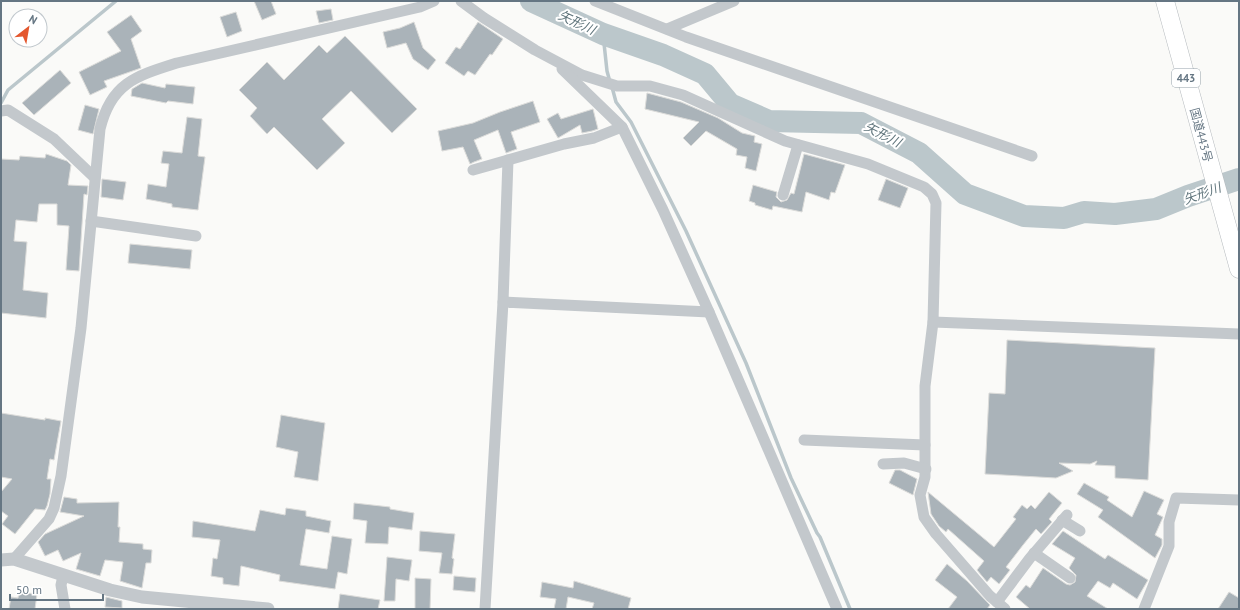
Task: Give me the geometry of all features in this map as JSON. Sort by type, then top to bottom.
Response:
[{"type":"highway","name":"国道443号","points":[[1165,1],[1206,155],[1239,269]]},
{"type":"street","points":[[262,609],[142,597],[110,590],[7,559],[49,519],[54,508],[61,476],[81,328],[100,128],[110,100],[123,85],[142,74],[177,63],[420,7],[434,1]]},
{"type":"street","points":[[461,1],[484,18],[550,58],[582,75],[617,86],[650,86],[683,95],[785,141],[868,164],[924,187],[932,194],[936,203],[933,322],[925,386],[926,477],[920,494],[924,517],[936,534],[1001,606],[1034,553],[1064,517],[1080,531]]},
{"type":"street","points":[[595,1],[667,29],[1032,156]]},
{"type":"street","points":[[667,29],[734,1]]},
{"type":"street","points":[[550,58],[588,92],[622,127],[663,210],[709,312],[837,609]]},
{"type":"street","points":[[1,111],[8,110],[54,139],[95,178]]},
{"type":"street","points":[[473,170],[594,138],[622,127]]},
{"type":"street","points":[[783,195],[798,144]]},
{"type":"street","points":[[485,609],[503,302],[508,160]]},
{"type":"street","points":[[91,221],[196,236]]},
{"type":"street","points":[[503,302],[709,312]]},
{"type":"street","points":[[933,322],[1239,334]]},
{"type":"street","points":[[804,440],[926,445]]},
{"type":"street","points":[[883,464],[904,464],[926,469]]},
{"type":"street","points":[[1144,609],[1169,546],[1169,522],[1176,498],[1239,500]]},
{"type":"street","points":[[1034,553],[1070,578]]},
{"type":"street","points":[[64,576],[61,585],[65,609]]},
{"type":"building","points":[[254,1],[271,1],[276,14],[262,20]]},
{"type":"building","points":[[331,9],[333,20],[319,23],[316,11]]},
{"type":"building","points":[[236,12],[242,31],[227,37],[220,17]]},
{"type":"building","points":[[131,15],[142,31],[131,39],[141,68],[104,81],[107,87],[90,95],[79,72],[121,51],[107,32]]},
{"type":"building","points":[[414,22],[423,48],[436,60],[428,70],[413,59],[406,43],[387,48],[383,32],[400,28]]},
{"type":"building","points":[[478,22],[503,39],[475,75],[468,71],[464,76],[445,63],[456,47],[460,49]]},
{"type":"building","points":[[345,36],[417,109],[392,133],[351,91],[322,119],[345,143],[317,170],[274,127],[267,134],[250,116],[257,108],[239,90],[267,62],[284,80],[319,45],[327,53]]},
{"type":"building","points":[[60,70],[71,83],[34,115],[22,103]]},
{"type":"building","points":[[142,83],[165,88],[166,84],[195,87],[193,104],[168,101],[166,103],[131,96],[132,89]]},
{"type":"building","points":[[647,93],[681,102],[718,118],[742,133],[755,136],[754,142],[762,144],[756,171],[745,168],[747,157],[736,155],[737,149],[706,131],[691,146],[683,138],[699,122],[645,109]]},
{"type":"building","points":[[533,101],[540,122],[511,132],[517,149],[506,153],[498,130],[474,140],[482,159],[470,164],[463,147],[442,151],[438,131],[473,123]]},
{"type":"building","points":[[85,105],[99,109],[93,134],[78,130]]},
{"type":"building","points":[[593,109],[598,129],[592,131],[582,133],[580,125],[558,138],[547,119],[558,113],[561,119]]},
{"type":"building","points":[[187,117],[202,119],[198,156],[205,157],[198,210],[172,207],[172,204],[146,199],[148,184],[166,187],[169,164],[161,163],[163,151],[182,153]]},
{"type":"building","points":[[46,154],[67,161],[71,165],[68,185],[88,186],[87,195],[84,194],[79,271],[66,270],[69,226],[57,225],[57,204],[39,204],[37,222],[16,220],[14,241],[27,242],[23,290],[48,293],[46,318],[1,313],[1,159],[19,160],[20,156],[45,158]]},
{"type":"building","points":[[804,154],[845,165],[835,193],[831,192],[829,200],[806,192],[802,212],[773,206],[772,210],[755,205],[755,203],[749,201],[753,185],[777,192],[776,197],[781,202],[787,200],[791,193],[794,194]]},
{"type":"building","points":[[102,179],[126,182],[123,200],[101,197]]},
{"type":"building","points":[[886,179],[908,188],[900,208],[878,200]]},
{"type":"building","points":[[130,244],[192,250],[190,269],[128,263]]},
{"type":"building","points":[[1007,340],[1155,348],[1148,480],[1115,478],[1115,466],[1095,465],[1097,461],[1090,464],[1059,463],[1073,471],[1056,478],[985,474],[989,393],[1005,394]]},
{"type":"building","points":[[1,413],[61,421],[54,460],[50,459],[47,479],[51,479],[50,494],[47,506],[45,510],[35,509],[15,534],[2,524],[8,516],[1,511],[1,492],[12,479],[1,477]]},
{"type":"building","points":[[281,415],[325,423],[318,481],[294,477],[298,452],[276,447]]},
{"type":"building","points":[[895,470],[900,470],[917,479],[913,495],[889,483]]},
{"type":"building","points":[[1084,483],[1109,497],[1107,500],[1132,517],[1144,491],[1164,500],[1157,514],[1163,517],[1155,535],[1162,539],[1162,545],[1155,558],[1098,517],[1103,510],[1077,494]]},
{"type":"building","points":[[928,492],[994,547],[1016,519],[1013,517],[1022,505],[1027,509],[1031,505],[1035,509],[1049,492],[1062,503],[1049,519],[1052,522],[1041,534],[1036,529],[1023,545],[1006,567],[1010,570],[999,584],[991,577],[987,582],[977,570],[984,561],[948,529],[946,532],[939,526],[931,514]]},
{"type":"building","points":[[64,497],[77,499],[77,503],[119,502],[119,542],[143,544],[143,549],[152,550],[151,563],[146,563],[142,588],[120,581],[123,562],[105,560],[100,576],[76,569],[81,553],[63,561],[58,550],[45,556],[38,542],[45,534],[84,516],[60,512]]},
{"type":"building","points":[[354,503],[390,507],[390,509],[414,513],[412,530],[389,527],[388,544],[365,543],[367,521],[353,519]]},
{"type":"building","points":[[286,508],[306,511],[306,516],[331,521],[329,533],[306,529],[300,565],[327,569],[332,536],[352,539],[347,574],[338,572],[335,589],[279,581],[280,575],[241,566],[239,586],[223,584],[223,578],[211,576],[213,558],[217,559],[220,540],[192,537],[193,521],[255,531],[260,510],[285,515]]},
{"type":"building","points":[[420,531],[455,534],[452,574],[439,573],[442,553],[419,551]]},
{"type":"building","points":[[1063,531],[1105,559],[1108,555],[1148,580],[1137,599],[1113,583],[1110,588],[1098,581],[1087,596],[1108,609],[1030,609],[1016,597],[1026,585],[1030,588],[1043,568],[1066,584],[1070,585],[1075,582],[1076,575],[1069,568],[1075,558],[1052,544]]},
{"type":"building","points":[[387,557],[412,560],[409,581],[396,579],[395,601],[384,601]]},
{"type":"building","points":[[947,564],[967,581],[990,605],[987,609],[948,609],[957,597],[935,580]]},
{"type":"building","points":[[454,576],[476,578],[475,592],[453,590]]},
{"type":"building","points":[[415,578],[431,579],[430,609],[415,609]]},
{"type":"building","points":[[574,581],[631,598],[628,609],[592,609],[594,603],[568,597],[566,609],[554,609],[556,599],[540,597],[542,582],[573,588]]},
{"type":"building","points":[[19,592],[37,594],[35,609],[9,609],[11,597],[18,598]]},
{"type":"building","points":[[1229,592],[1239,598],[1239,609],[1218,609]]},
{"type":"building","points":[[340,594],[380,600],[378,609],[338,609]]},
{"type":"building","points":[[106,597],[122,601],[122,608],[105,607]]},
{"type":"waterway","points":[[1,103],[8,90],[116,1]]},
{"type":"waterway","name":"矢形川","points":[[531,1],[603,34],[663,55],[705,74],[730,104],[769,121],[861,123],[919,153],[965,194],[1024,216],[1064,218],[1084,212],[1115,214],[1156,209],[1188,196],[1239,179]]},
{"type":"waterway","points":[[603,34],[607,71],[610,82]]},
{"type":"waterway","points":[[612,87],[616,102],[631,122],[686,231],[746,363],[791,478],[820,537],[850,609]]}]
